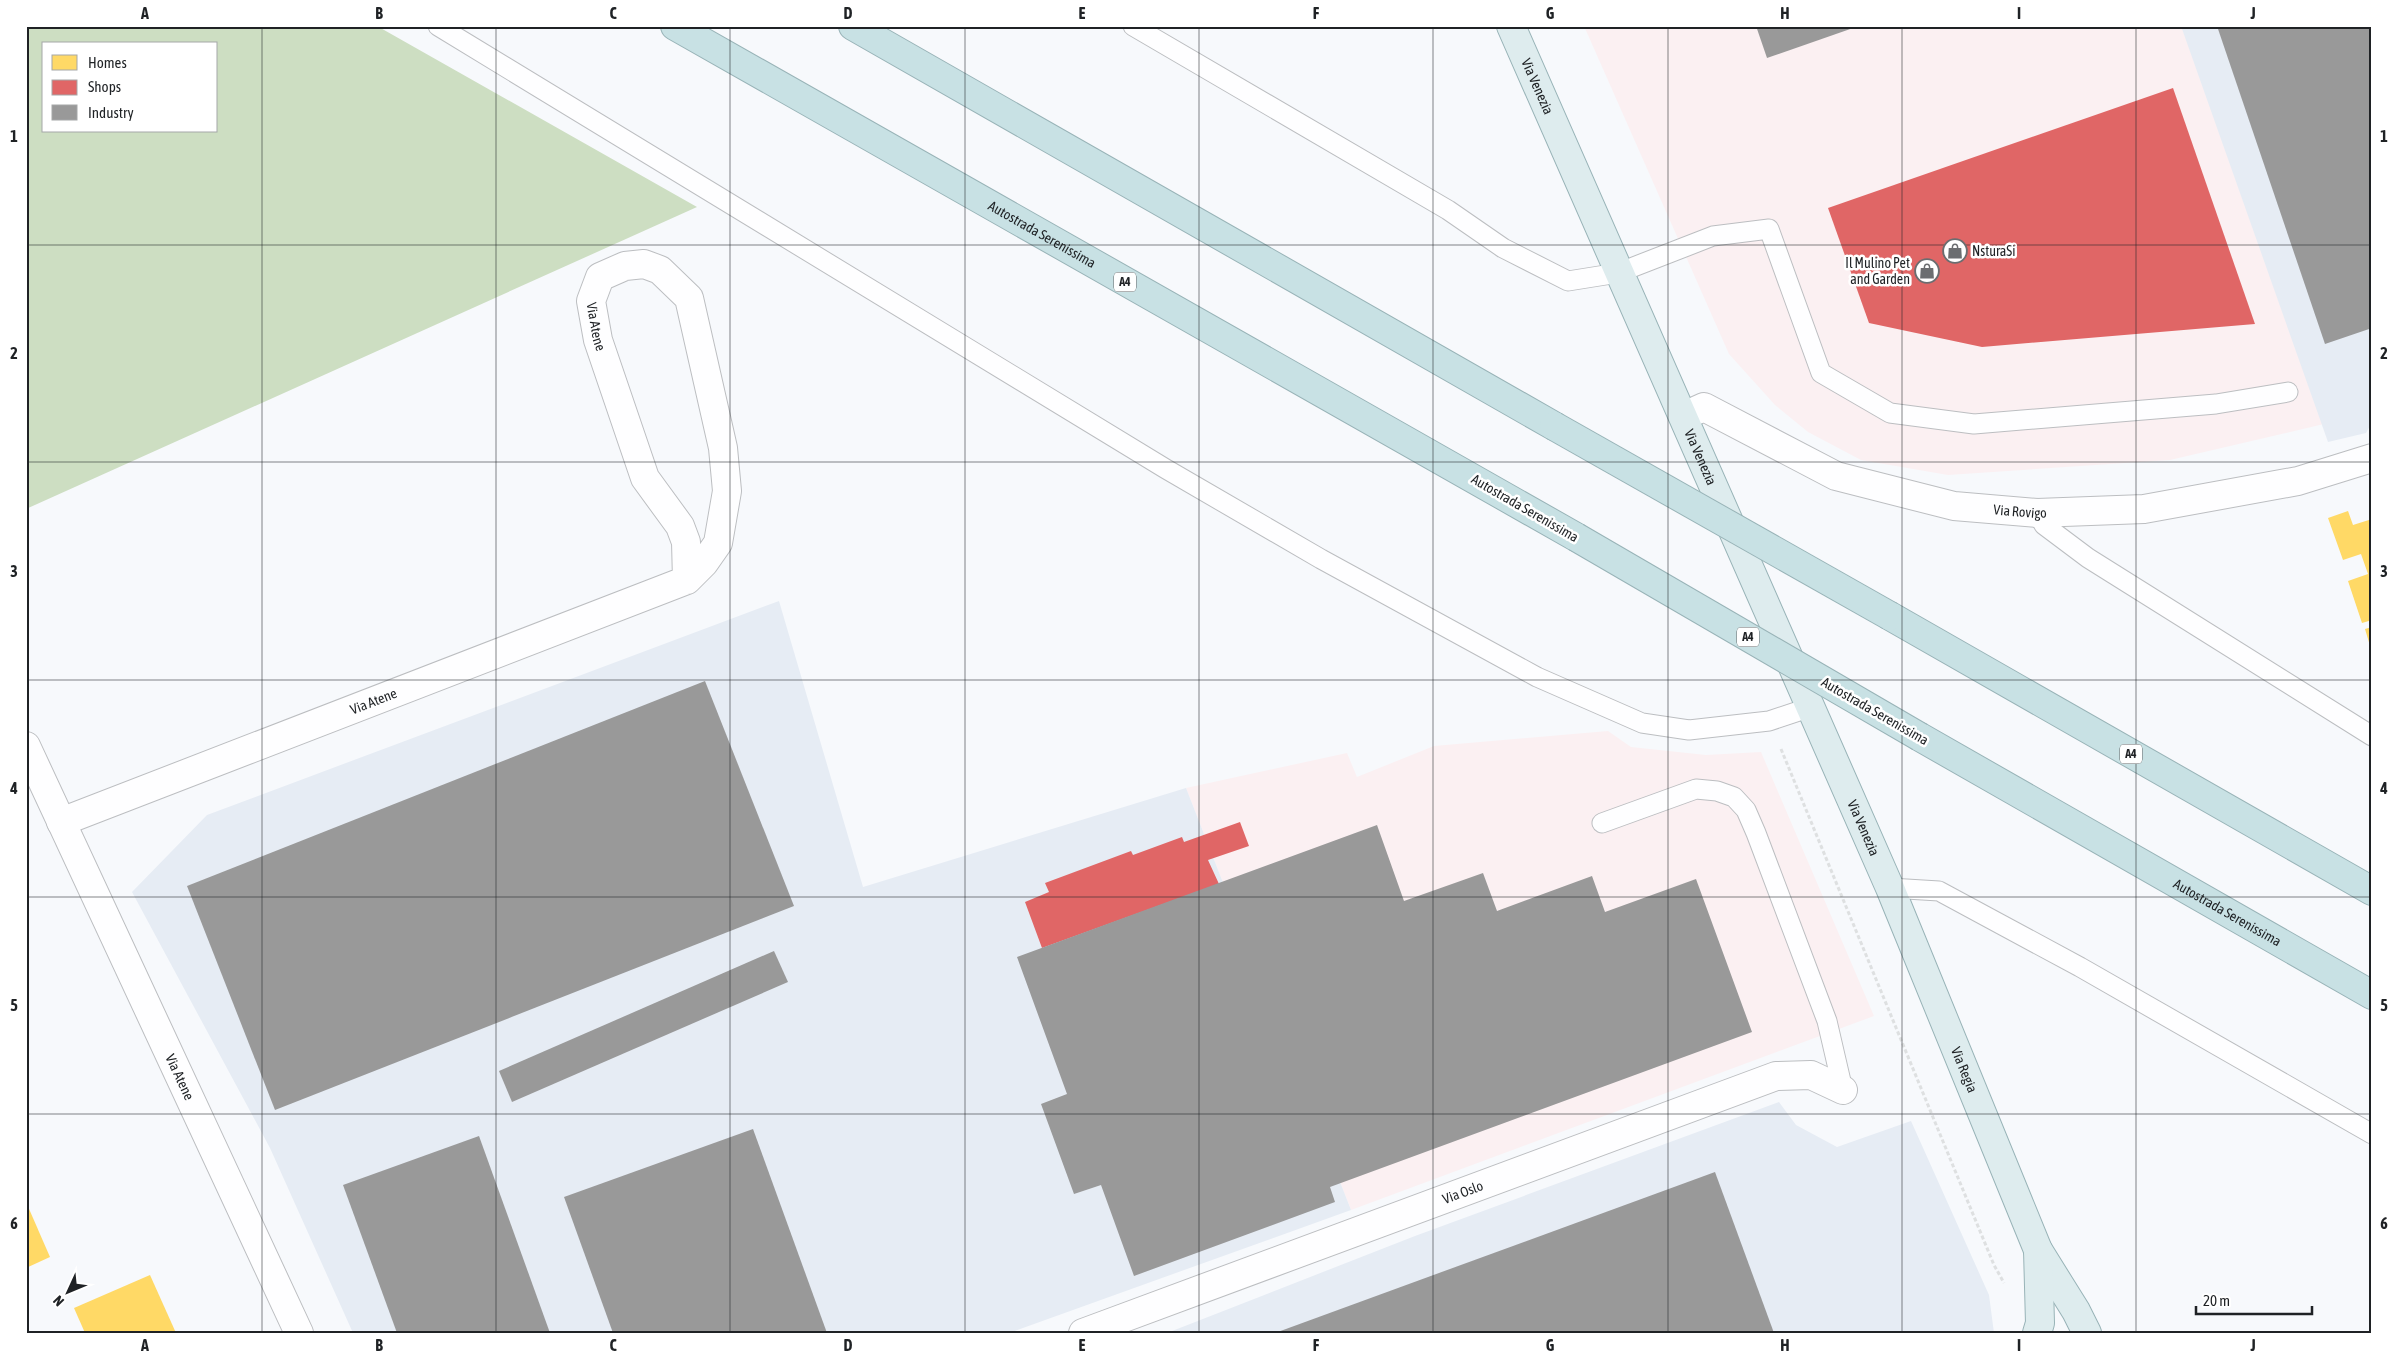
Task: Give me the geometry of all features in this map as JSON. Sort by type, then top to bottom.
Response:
[{"type":"highway","name":"Autostrada Serenissima","points":[[675,26],[1576,537],[1920,737],[2372,995]]},
{"type":"highway","name":"A4","points":[[853,26],[2372,891]]},
{"type":"main road","name":"Via Venezia","points":[[1511,26],[1890,888]]},
{"type":"main road","name":"Via Regia","points":[[1890,888],[2038,1250],[2076,1311],[2087,1333]]},
{"type":"main road","name":"Via Regia","points":[[2038,1250],[2038,1328]]},
{"type":"street","name":"Via Atene","points":[[61,822],[687,580],[704,563],[718,543],[727,491],[723,448],[689,298],[660,270],[644,264],[625,266],[600,277],[591,301],[598,340],[645,478],[680,526],[686,542],[687,580]]},
{"type":"street","name":"Via Rovigo","points":[[1684,416],[1704,407],[1836,476],[1954,506],[2037,513],[2144,510],[2298,481],[2372,458]]},
{"type":"street","name":"Via Atene","points":[[26,746],[299,1333]]},
{"type":"street","name":"Via Oslo","points":[[1095,1331],[1776,1076],[1811,1075],[1843,1090]]},
{"type":"lane","points":[[438,26],[1166,469],[1321,560],[1537,677],[1642,723],[1689,730],[1769,720],[1811,707]]},
{"type":"lane","points":[[1133,26],[1448,210],[1503,248],[1568,281],[1618,273],[1712,236],[1769,229],[1821,373],[1890,413],[1974,424],[2216,404],[2288,392]]},
{"type":"lane","points":[[2037,513],[2044,525],[2088,558],[2372,736]]},
{"type":"lane","points":[[1602,823],[1696,789],[1717,791],[1734,797],[1746,810],[1827,1021],[1843,1090]]},
{"type":"lane","points":[[1890,888],[1939,891],[2080,967],[2372,1134]]},
{"type":"path","points":[[1769,720],[1994,1265],[2016,1305],[2038,1328]]},
{"type":"shaded area","points":[[1584,26],[2183,26],[2324,424],[2170,460],[1948,475],[1861,460],[1808,432],[1775,405],[1729,354]]},
{"type":"shaded area","points":[[2181,26],[2372,26],[2372,422],[2366,433],[2328,442]]},
{"type":"shaded area","points":[[779,601],[863,887],[1186,788],[1351,1210],[1009,1333],[353,1333],[270,1148],[132,892],[207,815]]},
{"type":"shaded area","points":[[1608,731],[1631,747],[1706,755],[1761,752],[1874,1016],[1351,1210],[1186,788],[1347,753],[1357,777],[1434,746]]},
{"type":"shaded area","points":[[1779,1102],[1796,1125],[1837,1147],[1911,1121],[1989,1295],[1994,1333],[1167,1333],[1415,1236]]},
{"type":"green space","points":[[26,26],[377,26],[697,207],[26,509]]},
{"type":"building: Homes","points":[[2348,511],[2353,525],[2372,519],[2372,620],[2362,623],[2348,581],[2368,574],[2361,554],[2343,560],[2328,518]]},
{"type":"building: Homes","points":[[2372,627],[2372,649],[2371,649],[2365,629]]},
{"type":"building: Homes","points":[[26,1202],[50,1257],[26,1268]]},
{"type":"building: Homes","points":[[150,1275],[176,1333],[85,1333],[74,1308]]},
{"type":"building: Shops","points":[[2173,88],[2255,324],[1982,347],[1869,323],[1828,208]]},
{"type":"building: Shops","points":[[1240,822],[1249,846],[1208,860],[1219,884],[1042,948],[1025,902],[1049,892],[1045,883],[1131,851],[1133,855],[1182,837],[1184,842]]},
{"type":"building: Industry","points":[[1756,26],[1856,26],[1856,27],[1767,58]]},
{"type":"building: Industry","points":[[2217,26],[2372,26],[2372,328],[2325,344]]},
{"type":"building: Industry","points":[[705,681],[794,906],[275,1110],[187,886]]},
{"type":"building: Industry","points":[[1377,825],[1404,901],[1483,873],[1497,911],[1592,876],[1605,912],[1696,879],[1752,1032],[1330,1187],[1335,1202],[1134,1276],[1101,1185],[1074,1194],[1041,1104],[1067,1094],[1017,957]]},
{"type":"building: Industry","points":[[774,951],[788,982],[512,1102],[499,1071]]},
{"type":"building: Industry","points":[[753,1129],[827,1333],[613,1333],[564,1197]]},
{"type":"building: Industry","points":[[479,1136],[550,1333],[397,1333],[343,1185]]},
{"type":"building: Industry","points":[[1715,1172],[1774,1333],[1275,1333]]},
{"type":"place","name":"NsturaSi","points":[[1955,251]]},
{"type":"place","name":"Il Mulino Pet and Garden","points":[[1927,271]]}]
